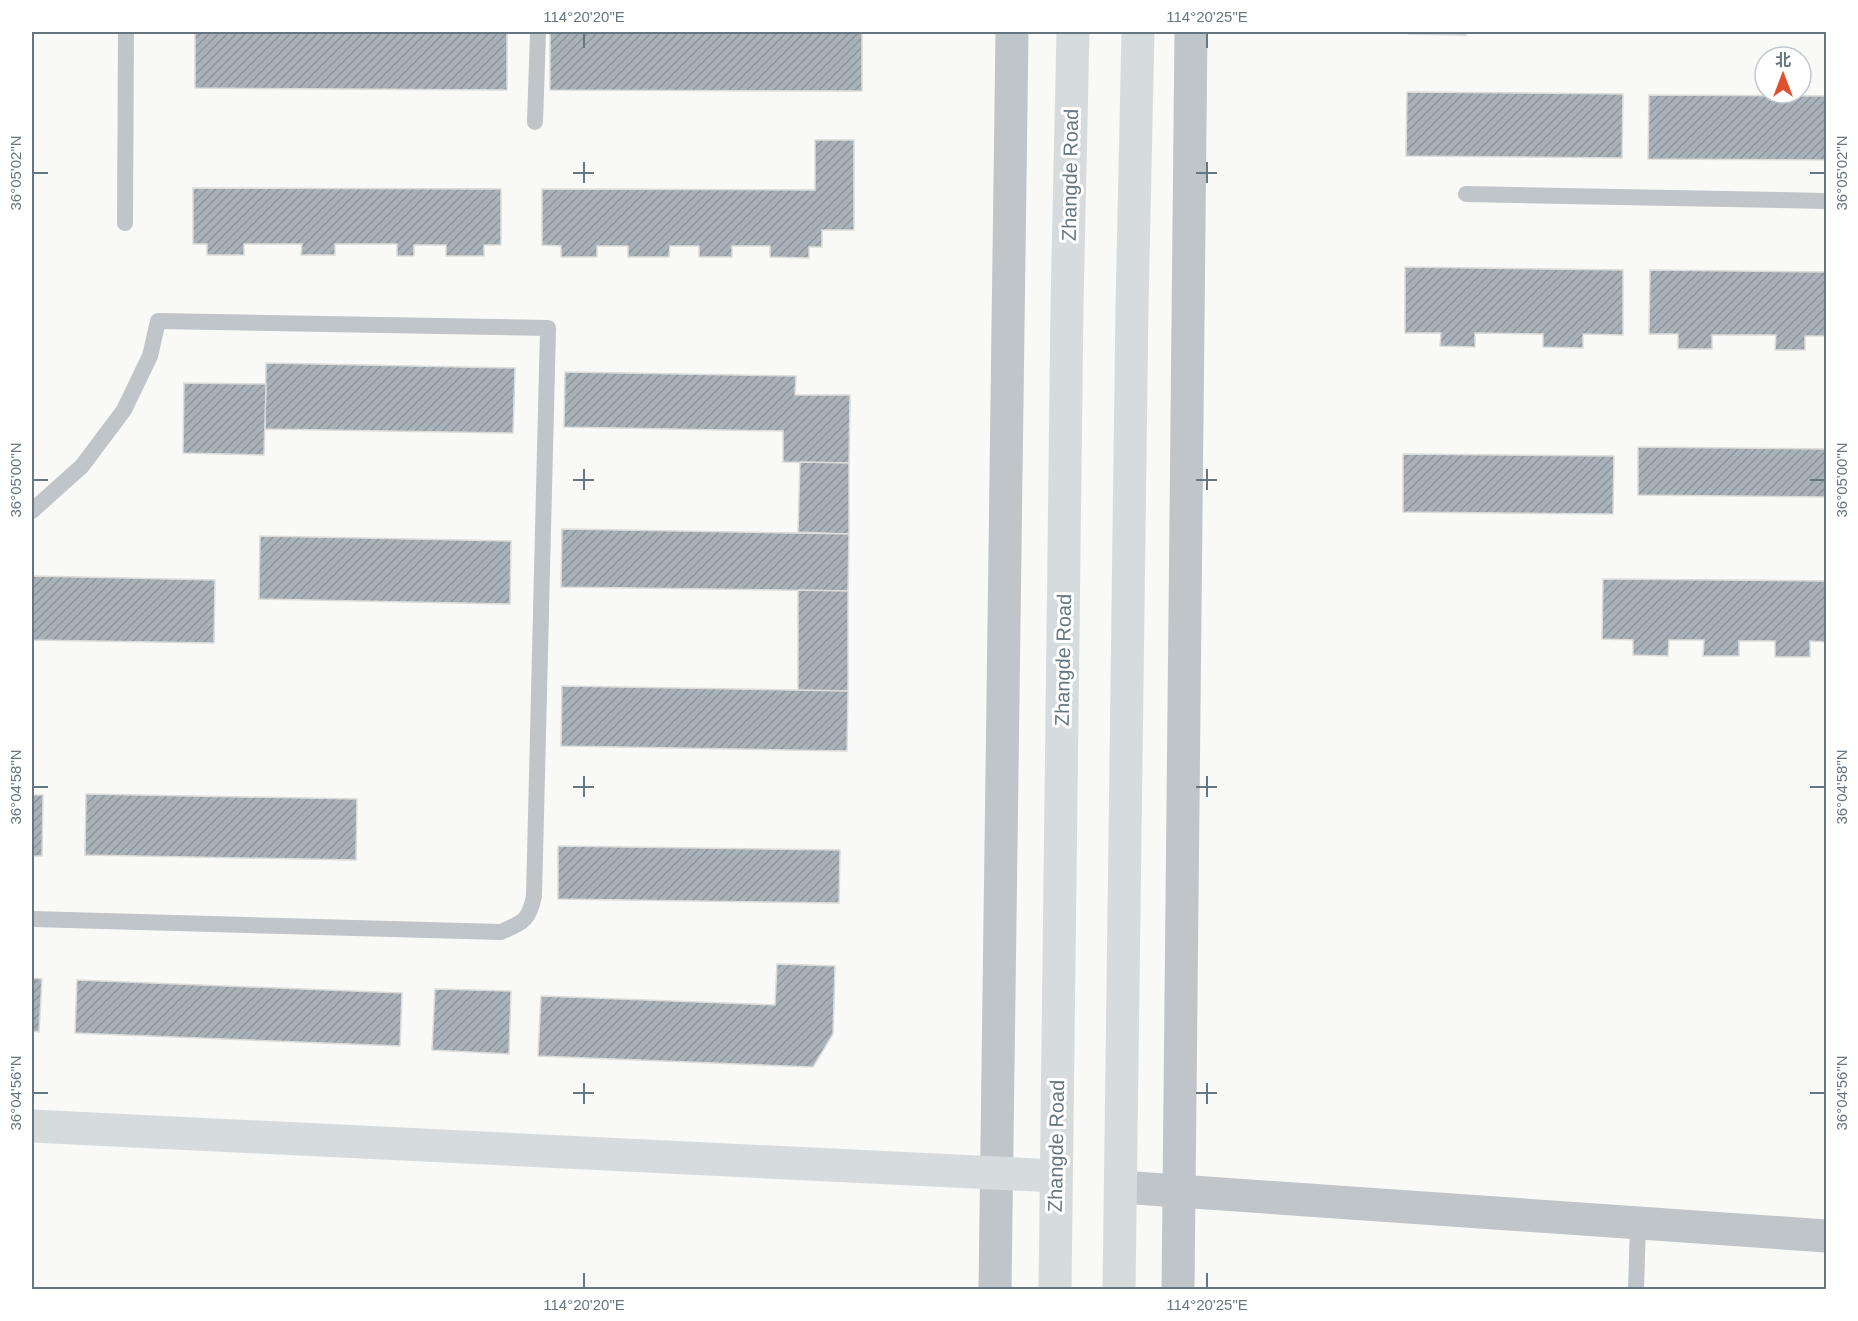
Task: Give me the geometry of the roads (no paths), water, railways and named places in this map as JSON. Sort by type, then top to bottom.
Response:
[{"type":"main road","name":"Zhangde Road","points":[[1054,1290],[1067,305],[1073,32]]},
{"type":"main road","points":[[1119,1290],[1137,32]]},
{"type":"main road","points":[[32,1126],[1056,1176]]},
{"type":"street","points":[[995,1290],[1012,32]]},
{"type":"street","points":[[1178,1290],[1191,32]]},
{"type":"street","points":[[1120,1187],[1827,1236]]},
{"type":"lane","points":[[125,223],[126,32]]},
{"type":"lane","points":[[535,122],[538,32]]},
{"type":"lane","points":[[1466,194],[1827,201]]},
{"type":"lane","points":[[32,511],[82,466],[124,410],[150,356],[158,321],[548,328],[534,896],[531,914],[518,924],[501,932],[32,919]]},
{"type":"lane","points":[[1636,1290],[1638,1223]]}]
